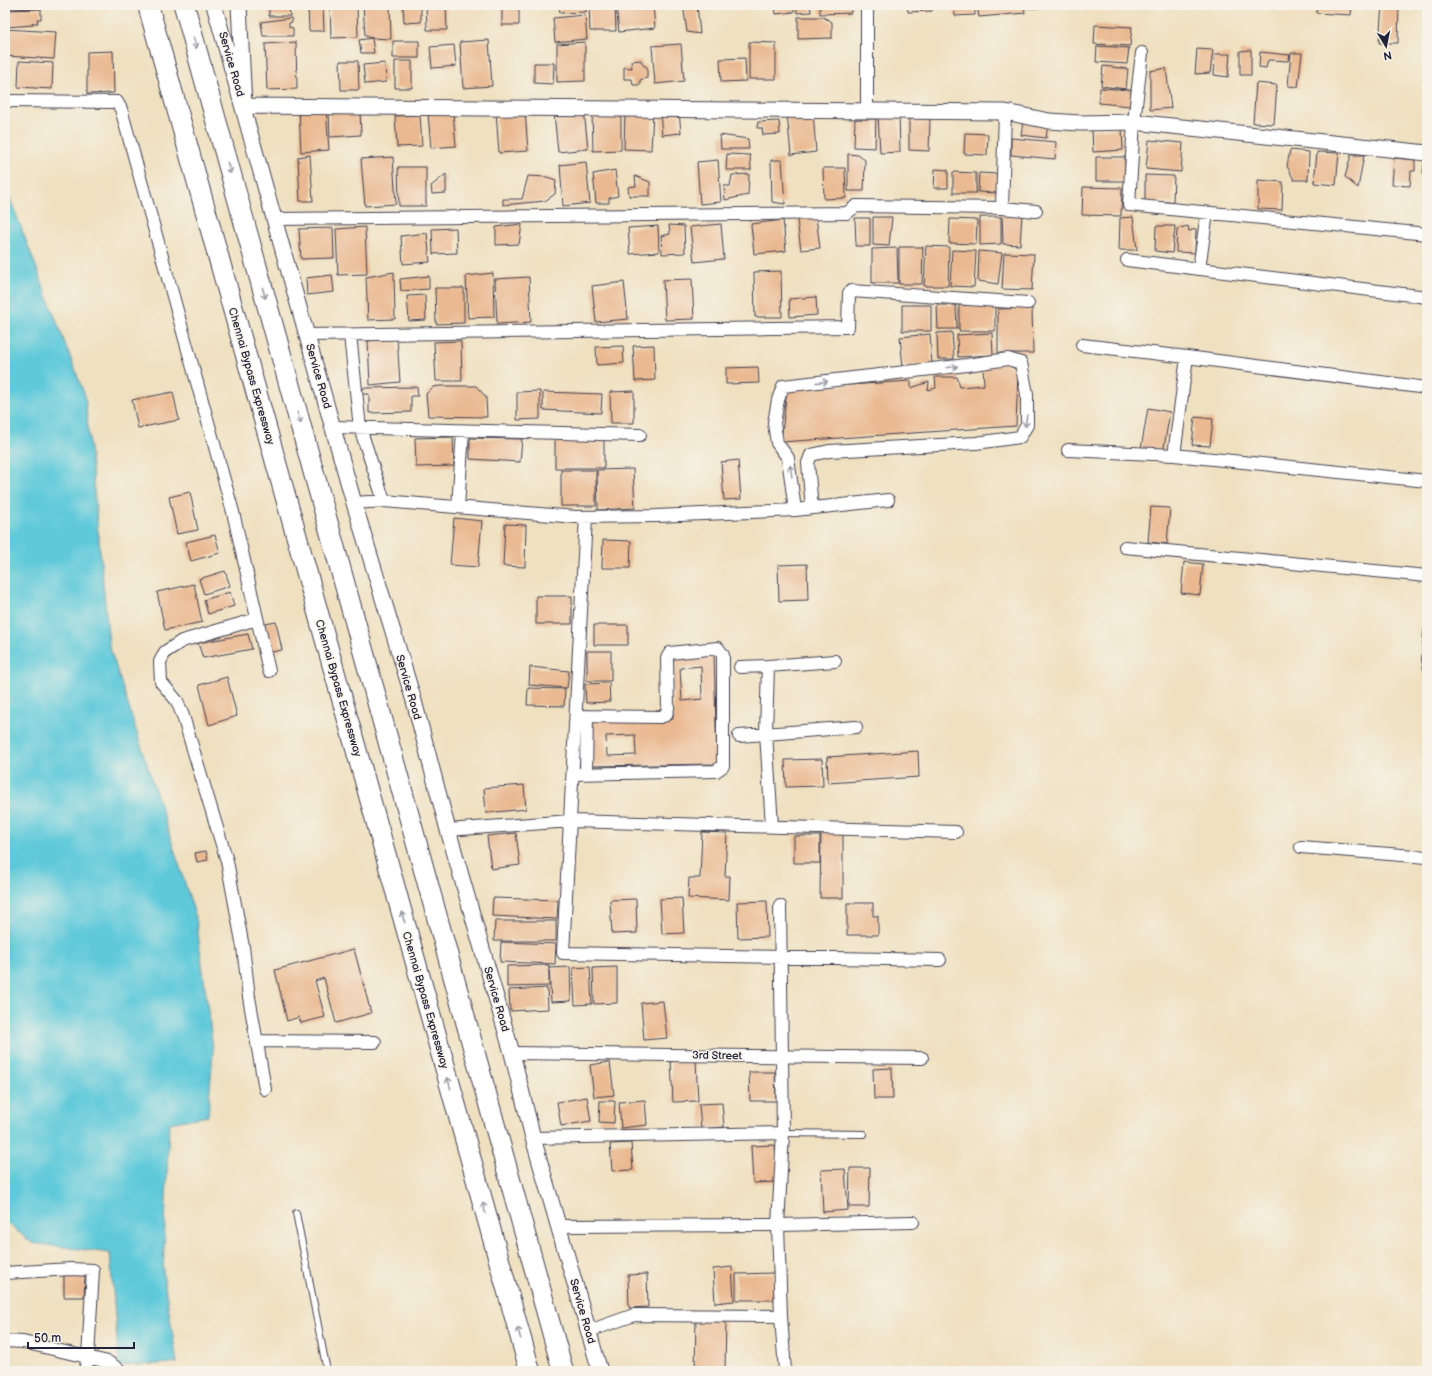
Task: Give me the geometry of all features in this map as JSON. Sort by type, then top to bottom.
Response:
[{"type":"highway","name":"Chennai Bypass Expressway","points":[[148,5],[530,1371]]},
{"type":"highway","points":[[184,5],[563,1371]]},
{"type":"street","name":"Service Road","points":[[214,5],[276,219],[354,503],[414,701],[448,830],[512,1053],[533,1138],[600,1371]]},
{"type":"street","points":[[239,5],[244,106],[1005,112],[1049,121],[1080,123],[1134,122],[1427,153]]},
{"type":"street","points":[[867,5],[867,110]]},
{"type":"street","points":[[1142,53],[1134,122],[1129,205],[1427,234]]},
{"type":"street","points":[[5,101],[117,102],[122,109],[233,512],[269,671]]},
{"type":"street","points":[[1002,208],[1005,112]]},
{"type":"street","points":[[276,219],[847,213],[856,206],[1002,208],[1036,211]]},
{"type":"street","points":[[1199,269],[1206,212]]},
{"type":"street","points":[[1127,260],[1427,297]]},
{"type":"street","points":[[308,335],[848,327],[849,293],[851,291],[1028,303]]},
{"type":"street","points":[[350,335],[360,428],[384,501]]},
{"type":"street","points":[[1082,346],[1187,357],[1427,388]]},
{"type":"street","points":[[1174,455],[1187,357]]},
{"type":"street","points":[[795,510],[788,458],[777,443],[774,423],[778,400],[784,386],[1008,359],[1021,363],[1027,394],[1026,425],[1020,436],[976,443],[829,451],[811,455],[808,463],[812,508]]},
{"type":"street","points":[[334,427],[640,435]]},
{"type":"street","points":[[458,508],[463,431]]},
{"type":"street","points":[[1068,450],[1174,455],[1427,481]]},
{"type":"street","points":[[354,503],[384,501],[586,517],[656,516],[795,510],[888,500]]},
{"type":"street","points":[[586,517],[581,716],[573,774],[563,953],[940,960]]},
{"type":"street","points":[[1125,547],[1427,576]]},
{"type":"street","points":[[257,618],[182,641],[165,652],[160,662],[159,672],[160,682],[177,701],[183,716],[227,861],[244,947],[249,997],[265,1089]]},
{"type":"street","points":[[573,774],[716,770],[723,766],[723,655],[721,650],[718,648],[670,653],[668,658],[668,708],[666,715],[660,717],[581,716]]},
{"type":"street","points":[[740,668],[835,661]]},
{"type":"street","points":[[768,666],[766,733],[772,826]]},
{"type":"street","points":[[581,716],[586,773]]},
{"type":"street","points":[[739,736],[856,727]]},
{"type":"street","points":[[448,830],[571,822],[772,826],[956,832]]},
{"type":"street","points":[[1301,847],[1427,858]]},
{"type":"street","points":[[780,906],[783,1133],[778,1225],[781,1316],[785,1371]]},
{"type":"street","points":[[257,1041],[375,1042]]},
{"type":"street","name":"3rd Street","points":[[512,1053],[922,1058]]},
{"type":"street","points":[[533,1138],[783,1133]]},
{"type":"street","points":[[559,1226],[778,1225],[913,1222]]},
{"type":"street","points":[[5,1273],[71,1269],[93,1270],[88,1358],[85,1371]]},
{"type":"street","points":[[589,1331],[634,1315],[781,1316]]},
{"type":"street","points":[[5,1341],[23,1342],[108,1362],[121,1371]]},
{"type":"lane","points":[[1427,632],[1425,660],[1427,669]]},
{"type":"lane","points":[[783,1133],[863,1134]]},
{"type":"lane","points":[[296,1213],[327,1371]]},
{"type":"water","points":[[5,185],[85,396],[109,645],[196,918],[213,1049],[208,1116],[169,1123],[163,1273],[177,1363],[119,1366],[110,1253],[32,1243],[5,1221]]},
{"type":"building","points":[[5,5],[41,5],[41,8],[5,9]]},
{"type":"building","points":[[269,5],[289,5],[290,16],[269,16]]},
{"type":"building","points":[[323,5],[324,31],[309,31],[308,6]]},
{"type":"building","points":[[330,5],[357,5],[358,37],[331,38]]},
{"type":"building","points":[[363,5],[390,5],[391,39],[365,36]]},
{"type":"building","points":[[403,5],[421,5],[421,22],[404,23]]},
{"type":"building","points":[[426,5],[446,5],[447,30],[427,30]]},
{"type":"building","points":[[502,5],[519,5],[519,25],[502,25]]},
{"type":"building","points":[[559,5],[586,5],[586,12],[560,13]]},
{"type":"building","points":[[589,5],[615,5],[616,31],[590,31]]},
{"type":"building","points":[[616,5],[653,5],[655,28],[619,32]]},
{"type":"building","points":[[683,5],[697,5],[700,34],[687,32]]},
{"type":"building","points":[[775,5],[793,5],[794,12],[776,14]]},
{"type":"building","points":[[796,5],[810,5],[811,12],[797,13]]},
{"type":"building","points":[[820,5],[851,5],[851,13],[820,14]]},
{"type":"building","points":[[907,5],[932,5],[932,11],[908,12]]},
{"type":"building","points":[[954,5],[975,5],[975,15],[955,16]]},
{"type":"building","points":[[977,5],[1024,5],[1025,13],[979,17]]},
{"type":"building","points":[[1026,5],[1041,5],[1041,8],[1026,8]]},
{"type":"building","points":[[1317,5],[1352,5],[1351,15],[1316,13]]},
{"type":"building","points":[[1382,5],[1399,5],[1398,43],[1379,43]]},
{"type":"building","points":[[41,9],[41,19],[37,19],[38,23],[32,23],[33,25],[6,27],[6,10]]},
{"type":"building","points":[[585,15],[587,39],[555,42],[553,18]]},
{"type":"building","points":[[798,17],[823,17],[832,22],[832,38],[798,39]]},
{"type":"building","points":[[291,18],[292,22],[289,23],[289,27],[293,28],[293,36],[263,36],[261,22]]},
{"type":"building","points":[[1095,25],[1132,27],[1130,46],[1094,44]]},
{"type":"building","points":[[5,29],[56,32],[54,59],[5,56]]},
{"type":"building","points":[[372,38],[374,53],[361,53],[359,40]]},
{"type":"building","points":[[489,40],[492,86],[463,88],[460,42]]},
{"type":"building","points":[[393,41],[419,41],[419,58],[393,58]]},
{"type":"building","points":[[296,42],[297,89],[267,90],[265,44]]},
{"type":"building","points":[[585,42],[585,81],[557,82],[557,44]]},
{"type":"building","points":[[749,42],[776,43],[776,79],[749,79]]},
{"type":"building","points":[[681,44],[684,81],[655,84],[652,46]]},
{"type":"building","points":[[454,45],[456,66],[432,68],[430,47]]},
{"type":"building","points":[[1097,46],[1129,48],[1127,64],[1096,62]]},
{"type":"building","points":[[1197,49],[1213,50],[1210,73],[1195,74]]},
{"type":"building","points":[[1251,50],[1251,75],[1240,75],[1240,51]]},
{"type":"building","points":[[113,51],[114,93],[87,94],[87,52]]},
{"type":"building","points":[[1260,52],[1290,55],[1288,61],[1268,60],[1266,68],[1259,67]]},
{"type":"building","points":[[1291,53],[1302,53],[1298,87],[1288,86]]},
{"type":"building","points":[[1215,54],[1230,54],[1228,77],[1214,75]]},
{"type":"building","points":[[745,58],[746,81],[721,82],[720,59]]},
{"type":"building","points":[[641,60],[643,65],[647,67],[647,78],[640,80],[640,85],[633,85],[632,79],[624,79],[624,67],[632,68],[631,61]]},
{"type":"building","points":[[19,61],[53,63],[52,89],[18,87]]},
{"type":"building","points":[[340,61],[358,61],[359,90],[341,90]]},
{"type":"building","points":[[395,61],[412,61],[412,88],[395,88]]},
{"type":"building","points":[[385,63],[386,82],[365,84],[363,65]]},
{"type":"building","points":[[534,63],[554,63],[553,84],[534,83]]},
{"type":"building","points":[[1103,66],[1128,69],[1126,89],[1101,86]]},
{"type":"building","points":[[1166,68],[1171,108],[1150,110],[1150,71]]},
{"type":"building","points":[[1256,83],[1277,85],[1274,124],[1253,123]]},
{"type":"building","points":[[1100,88],[1131,90],[1130,106],[1099,103]]},
{"type":"building","points":[[326,109],[329,150],[301,152],[299,111]]},
{"type":"building","points":[[360,110],[361,135],[330,137],[329,111]]},
{"type":"building","points":[[525,110],[528,151],[499,153],[496,112]]},
{"type":"building","points":[[584,110],[588,149],[558,152],[554,113]]},
{"type":"building","points":[[621,110],[621,150],[593,151],[592,111]]},
{"type":"building","points":[[679,111],[681,133],[662,135],[660,112]]},
{"type":"building","points":[[813,111],[816,152],[791,155],[787,113]]},
{"type":"building","points":[[453,112],[456,146],[431,148],[428,114]]},
{"type":"building","points":[[625,112],[653,112],[651,150],[624,149]]},
{"type":"building","points":[[899,112],[900,152],[880,153],[878,113]]},
{"type":"building","points":[[420,115],[422,146],[397,147],[395,116]]},
{"type":"building","points":[[909,118],[930,119],[929,151],[909,150]]},
{"type":"building","points":[[855,119],[876,119],[875,148],[854,147]]},
{"type":"building","points":[[779,121],[780,134],[763,135],[762,128],[757,128],[758,122]]},
{"type":"building","points":[[1023,121],[1048,124],[1046,138],[1021,135]]},
{"type":"building","points":[[1122,128],[1123,150],[1093,152],[1092,130]]},
{"type":"building","points":[[965,133],[988,134],[987,155],[964,154]]},
{"type":"building","points":[[720,135],[748,139],[749,149],[721,149]]},
{"type":"building","points":[[1011,138],[1056,142],[1055,159],[1011,155]]},
{"type":"building","points":[[1149,140],[1183,143],[1181,172],[1146,169]]},
{"type":"building","points":[[1290,150],[1309,152],[1308,180],[1294,180],[1287,166]]},
{"type":"building","points":[[1317,152],[1339,153],[1336,185],[1314,183]]},
{"type":"building","points":[[727,154],[750,155],[751,170],[726,170]]},
{"type":"building","points":[[848,154],[858,155],[865,160],[864,191],[848,191]]},
{"type":"building","points":[[310,155],[313,201],[300,201],[298,157]]},
{"type":"building","points":[[1351,155],[1364,155],[1358,188],[1345,177]]},
{"type":"building","points":[[393,157],[396,204],[365,206],[361,159]]},
{"type":"building","points":[[1096,157],[1125,157],[1125,181],[1096,181]]},
{"type":"building","points":[[1394,158],[1415,160],[1415,171],[1411,171],[1410,186],[1392,185]]},
{"type":"building","points":[[718,160],[721,202],[700,204],[697,162]]},
{"type":"building","points":[[771,160],[782,160],[785,204],[772,202]]},
{"type":"building","points":[[586,162],[590,203],[563,206],[560,165]]},
{"type":"building","points":[[1424,163],[1427,163],[1427,173],[1423,173]]},
{"type":"building","points":[[398,167],[426,167],[426,206],[399,206]]},
{"type":"building","points":[[823,168],[845,168],[846,198],[824,199]]},
{"type":"building","points":[[935,169],[948,170],[948,188],[934,188]]},
{"type":"building","points":[[615,170],[618,196],[609,198],[609,203],[596,203],[593,174]]},
{"type":"building","points":[[953,172],[976,173],[976,193],[953,193]]},
{"type":"building","points":[[979,173],[997,174],[997,193],[978,192]]},
{"type":"building","points":[[446,174],[446,193],[432,194],[431,186]]},
{"type":"building","points":[[749,174],[748,195],[725,200],[724,186],[730,186],[732,175]]},
{"type":"building","points":[[1145,175],[1174,176],[1173,202],[1145,202]]},
{"type":"building","points":[[528,176],[547,177],[556,180],[555,194],[545,201],[503,205],[503,199],[522,199]]},
{"type":"building","points":[[635,176],[650,182],[650,196],[629,196],[628,187],[636,186]]},
{"type":"building","points":[[1258,180],[1283,182],[1282,210],[1258,209]]},
{"type":"building","points":[[1083,187],[1122,188],[1121,216],[1082,215]]},
{"type":"building","points":[[1002,213],[1022,215],[1020,245],[1003,244]]},
{"type":"building","points":[[816,217],[820,248],[801,250],[797,220]]},
{"type":"building","points":[[873,217],[892,217],[889,246],[873,245]]},
{"type":"building","points":[[980,217],[1001,217],[1001,244],[980,245]]},
{"type":"building","points":[[1133,217],[1137,250],[1119,250],[1120,218]]},
{"type":"building","points":[[855,218],[870,218],[870,246],[856,246]]},
{"type":"building","points":[[950,219],[977,220],[976,244],[949,243]]},
{"type":"building","points":[[783,220],[786,251],[754,254],[751,224]]},
{"type":"building","points":[[522,224],[519,244],[496,245],[496,227]]},
{"type":"building","points":[[721,224],[724,259],[694,262],[690,227]]},
{"type":"building","points":[[669,225],[684,226],[685,253],[662,254],[661,236],[670,234]]},
{"type":"building","points":[[658,226],[659,252],[630,254],[628,228]]},
{"type":"building","points":[[1156,226],[1175,226],[1172,253],[1155,251]]},
{"type":"building","points":[[1188,226],[1189,231],[1196,229],[1195,253],[1176,252],[1177,229]]},
{"type":"building","points":[[365,227],[367,274],[338,275],[336,229]]},
{"type":"building","points":[[333,228],[334,258],[301,259],[299,229]]},
{"type":"building","points":[[456,228],[457,253],[433,254],[432,229]]},
{"type":"building","points":[[427,233],[430,262],[403,264],[401,236]]},
{"type":"building","points":[[926,246],[949,247],[948,286],[924,286]]},
{"type":"building","points":[[899,247],[923,247],[922,284],[899,284]]},
{"type":"building","points":[[897,248],[898,283],[872,283],[872,249]]},
{"type":"building","points":[[952,250],[976,251],[974,287],[950,286]]},
{"type":"building","points":[[979,251],[1002,253],[998,284],[978,281]]},
{"type":"building","points":[[1004,253],[1034,254],[1032,290],[1002,289]]},
{"type":"building","points":[[781,271],[782,317],[755,317],[754,272]]},
{"type":"building","points":[[394,272],[395,319],[368,320],[366,277]]},
{"type":"building","points":[[493,273],[494,317],[468,318],[466,276]]},
{"type":"building","points":[[332,275],[334,292],[307,295],[306,278]]},
{"type":"building","points":[[429,276],[429,289],[401,291],[400,279]]},
{"type":"building","points":[[529,277],[531,322],[497,324],[495,279]]},
{"type":"building","points":[[692,279],[694,319],[665,320],[663,280]]},
{"type":"building","points":[[624,282],[628,319],[596,322],[592,286]]},
{"type":"building","points":[[435,288],[464,288],[464,323],[436,324]]},
{"type":"building","points":[[425,295],[426,320],[409,321],[407,296]]},
{"type":"building","points":[[816,297],[817,315],[790,317],[789,299]]},
{"type":"building","points":[[902,305],[931,305],[931,331],[902,331]]},
{"type":"building","points":[[937,305],[956,305],[957,329],[938,329]]},
{"type":"building","points":[[959,305],[995,306],[995,331],[959,331]]},
{"type":"building","points":[[1032,308],[1033,353],[998,353],[998,309]]},
{"type":"building","points":[[952,332],[954,359],[938,359],[937,333]]},
{"type":"building","points":[[992,333],[993,355],[958,357],[957,335]]},
{"type":"building","points":[[930,334],[932,364],[903,367],[900,337]]},
{"type":"building","points":[[397,338],[400,382],[370,385],[368,341]]},
{"type":"building","points":[[461,341],[462,381],[436,381],[434,342]]},
{"type":"building","points":[[654,345],[655,380],[635,381],[633,346]]},
{"type":"building","points":[[623,346],[624,363],[597,365],[596,347]]},
{"type":"building","points":[[1006,363],[1018,371],[1016,426],[781,442],[787,389],[911,381],[911,388],[929,382],[928,390],[936,388],[935,377],[957,377],[960,387],[984,385],[983,366]]},
{"type":"building","points":[[758,367],[759,383],[726,384],[726,368]]},
{"type":"building","points":[[476,386],[486,397],[487,417],[428,416],[426,394],[433,387]]},
{"type":"building","points":[[417,387],[418,396],[411,396],[411,412],[369,413],[369,394],[362,394],[363,388]]},
{"type":"building","points":[[540,391],[540,419],[517,420],[517,392]]},
{"type":"building","points":[[634,391],[634,423],[611,423],[610,392]]},
{"type":"building","points":[[173,392],[179,420],[138,428],[132,400]]},
{"type":"building","points":[[543,392],[602,394],[601,413],[543,410]]},
{"type":"building","points":[[1148,408],[1170,412],[1163,453],[1141,449]]},
{"type":"building","points":[[1195,417],[1213,419],[1210,446],[1192,445]]},
{"type":"building","points":[[453,437],[454,466],[416,467],[415,438]]},
{"type":"building","points":[[470,438],[522,439],[520,462],[470,459]]},
{"type":"building","points":[[555,438],[604,438],[604,468],[555,468]]},
{"type":"building","points":[[738,460],[741,499],[724,500],[721,462]]},
{"type":"building","points":[[633,469],[635,508],[598,510],[597,470]]},
{"type":"building","points":[[561,470],[596,470],[596,506],[561,506]]},
{"type":"building","points":[[190,492],[198,530],[177,534],[169,497]]},
{"type":"building","points":[[1151,507],[1170,508],[1167,544],[1148,542]]},
{"type":"building","points":[[454,518],[482,521],[478,567],[450,565]]},
{"type":"building","points":[[505,524],[526,525],[525,567],[503,566]]},
{"type":"building","points":[[215,535],[220,553],[191,561],[186,542]]},
{"type":"building","points":[[603,540],[631,541],[630,568],[602,568]]},
{"type":"building","points":[[1184,562],[1203,564],[1200,595],[1181,593]]},
{"type":"building","points":[[807,564],[808,600],[779,601],[778,565]]},
{"type":"building","points":[[225,571],[230,586],[204,594],[199,579]]},
{"type":"building","points":[[194,584],[202,622],[165,630],[157,592]]},
{"type":"building","points":[[230,592],[234,606],[208,614],[204,600]]},
{"type":"building","points":[[536,596],[572,596],[572,624],[536,624]]},
{"type":"building","points":[[276,622],[282,650],[266,653],[260,625]]},
{"type":"building","points":[[594,625],[628,625],[628,645],[594,645]]},
{"type":"building","points":[[248,634],[252,649],[203,658],[198,643]]},
{"type":"building","points":[[587,651],[611,651],[611,681],[587,681]]},
{"type":"building","points":[[714,653],[717,764],[591,766],[590,721],[673,719],[672,657]],"holes":[[[701,666],[702,699],[682,701],[680,668]],[[635,735],[636,755],[607,756],[606,736]]]},
{"type":"building","points":[[530,667],[569,671],[567,688],[529,685]]},
{"type":"building","points":[[227,677],[237,716],[209,725],[199,685]]},
{"type":"building","points":[[609,683],[610,702],[586,703],[585,684]]},
{"type":"building","points":[[528,688],[565,689],[564,706],[527,705]]},
{"type":"building","points":[[918,751],[919,777],[828,783],[827,757]]},
{"type":"building","points":[[822,759],[823,786],[786,787],[785,760]]},
{"type":"building","points":[[524,785],[526,809],[486,813],[484,788]]},
{"type":"building","points":[[702,832],[727,833],[725,876],[730,876],[729,900],[688,898],[689,878],[700,878]]},
{"type":"building","points":[[821,832],[843,832],[843,898],[820,898]]},
{"type":"building","points":[[516,833],[520,865],[491,869],[487,836]]},
{"type":"building","points":[[794,836],[820,836],[820,863],[794,863]]},
{"type":"building","points":[[206,851],[208,860],[197,862],[195,853]]},
{"type":"building","points":[[493,898],[558,900],[557,919],[492,916]]},
{"type":"building","points":[[682,898],[684,933],[662,934],[660,899]]},
{"type":"building","points":[[636,899],[637,933],[612,934],[610,900]]},
{"type":"building","points":[[767,901],[768,937],[738,938],[737,902]]},
{"type":"building","points":[[847,903],[873,903],[873,916],[878,916],[878,935],[847,935]]},
{"type":"building","points":[[495,921],[556,921],[556,941],[494,941]]},
{"type":"building","points":[[501,942],[556,944],[555,964],[500,962]]},
{"type":"building","points":[[354,949],[371,1013],[336,1023],[324,978],[315,981],[325,1017],[301,1023],[299,1017],[287,1021],[275,970]]},
{"type":"building","points":[[549,965],[549,986],[507,987],[507,966]]},
{"type":"building","points":[[570,967],[571,1001],[551,1002],[549,968]]},
{"type":"building","points":[[590,967],[592,1004],[575,1005],[573,968]]},
{"type":"building","points":[[617,967],[617,1003],[594,1004],[593,968]]},
{"type":"building","points":[[547,988],[548,1009],[510,1011],[509,990]]},
{"type":"building","points":[[663,1001],[667,1038],[644,1040],[641,1003]]},
{"type":"building","points":[[696,1060],[698,1101],[673,1102],[671,1061]]},
{"type":"building","points":[[610,1062],[614,1095],[594,1097],[590,1065]]},
{"type":"building","points":[[892,1068],[893,1099],[874,1099],[873,1069]]},
{"type":"building","points":[[749,1072],[775,1072],[776,1101],[750,1101]]},
{"type":"building","points":[[587,1097],[591,1121],[561,1126],[557,1102]]},
{"type":"building","points":[[645,1100],[647,1125],[621,1128],[619,1102]]},
{"type":"building","points":[[600,1101],[615,1101],[614,1123],[599,1122]]},
{"type":"building","points":[[722,1103],[724,1127],[701,1129],[699,1104]]},
{"type":"building","points":[[631,1143],[633,1170],[612,1171],[610,1144]]},
{"type":"building","points":[[775,1145],[777,1182],[753,1183],[751,1146]]},
{"type":"building","points":[[850,1168],[870,1168],[869,1207],[849,1207]]},
{"type":"building","points":[[845,1169],[848,1210],[823,1212],[821,1170]]},
{"type":"building","points":[[732,1267],[734,1301],[715,1303],[713,1269]]},
{"type":"building","points":[[774,1273],[774,1300],[736,1300],[736,1274]]},
{"type":"building","points":[[64,1274],[85,1274],[84,1297],[64,1297]]},
{"type":"building","points":[[647,1274],[648,1307],[629,1308],[628,1275]]},
{"type":"building","points":[[696,1319],[726,1319],[725,1371],[695,1371]]}]
